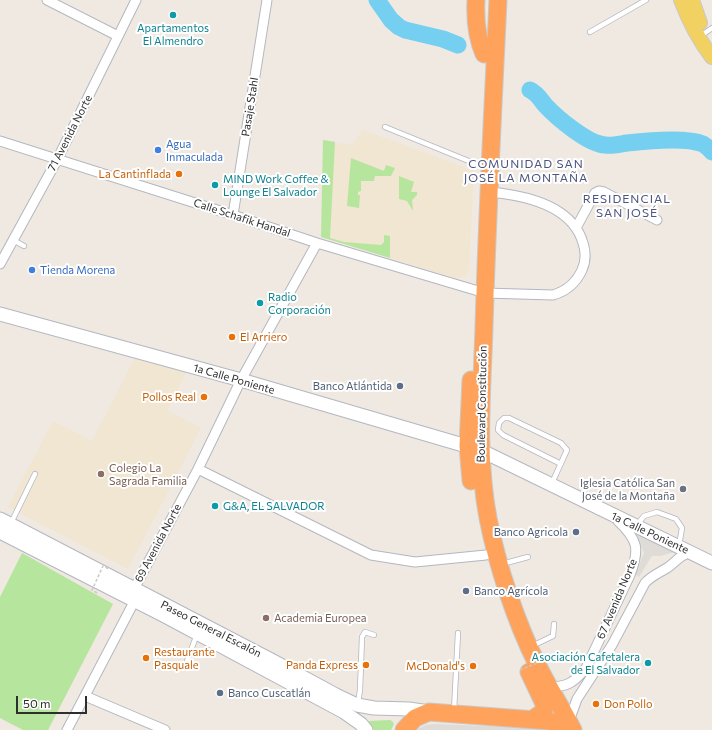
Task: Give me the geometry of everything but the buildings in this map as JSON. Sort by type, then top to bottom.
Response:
[{"type":"highway","name":"Boulevard Constitución","points":[[476,0],[476,29],[479,42],[490,57]]},
{"type":"highway","name":"Boulevard Constitución","points":[[480,292],[489,192],[490,57],[488,0]]},
{"type":"highway","name":"Boulevard Constitución","points":[[498,0],[490,57],[481,166],[480,292],[472,490],[486,555],[512,635],[544,706],[543,712],[533,719]]},
{"type":"highway","name":"Boulevard Constitución","points":[[490,57],[502,42],[507,0]]},
{"type":"highway","name":"Boulevard Constitución","points":[[474,448],[482,482],[488,520],[510,598],[529,647],[568,727]]},
{"type":"highway","points":[[404,730],[415,718],[430,712],[533,719],[549,721],[568,727]]},
{"type":"main road","points":[[681,0],[701,44],[712,57]]},
{"type":"main road","points":[[692,0],[710,35]]},
{"type":"main road","name":"1a Calle Poniente","points":[[0,314],[241,380],[474,448],[613,516],[692,552],[712,563]]},
{"type":"main road","name":"Paseo General Escalón","points":[[3,525],[134,595],[198,633],[344,712],[366,730]]},
{"type":"main road","name":"Paseo General Escalón","points":[[3,525],[24,544],[273,661],[357,705],[374,708],[409,709],[430,712]]},
{"type":"street","points":[[47,0],[118,36]]},
{"type":"street","name":"71 Avenida Norte","points":[[0,264],[57,160],[136,0]]},
{"type":"street","name":"Pasaje Stahl","points":[[233,215],[267,0]]},
{"type":"street","name":"Calle Schafik Handal","points":[[0,141],[317,243],[480,292],[559,294],[572,285],[577,279],[585,261],[583,242],[576,228]]},
{"type":"street","points":[[489,192],[509,194],[539,202],[556,211],[571,222],[576,228],[595,194],[599,191],[604,192],[657,220]]},
{"type":"street","name":"69 Avenida Norte","points":[[67,730],[241,380],[317,243]]},
{"type":"street","points":[[198,468],[371,555],[415,562],[486,555]]},
{"type":"street","name":"67 Avenida Norte","points":[[548,687],[568,685],[576,680],[586,668],[636,560],[635,543],[629,531],[613,516]]},
{"type":"street","name":"67 Avenida Norte","points":[[568,727],[577,699],[612,645],[645,583],[682,555],[692,552]]},
{"type":"street","points":[[85,696],[165,730]]},
{"type":"lane","points":[[590,32],[646,0]]},
{"type":"lane","points":[[385,127],[481,166]]},
{"type":"lane","points":[[13,240],[24,246]]},
{"type":"lane","points":[[551,485],[568,450],[561,443],[509,418],[504,418],[499,423],[498,430],[503,435],[561,464]]},
{"type":"lane","points":[[3,525],[35,474]]},
{"type":"lane","points":[[636,526],[644,516],[649,513],[664,513],[680,522],[682,528],[679,546]]},
{"type":"lane","points":[[0,538],[16,546],[24,544]]},
{"type":"lane","points":[[500,565],[528,557]]},
{"type":"lane","points":[[529,647],[553,636],[554,624]]},
{"type":"lane","points":[[357,705],[360,690],[362,637],[365,632],[374,635]]},
{"type":"lane","points":[[188,661],[198,633]]},
{"type":"lane","points":[[454,714],[458,633]]},
{"type":"path","points":[[97,593],[92,590],[103,566],[109,569]]},
{"type":"path","points":[[520,670],[547,659]]},
{"type":"shaded area","points":[[363,130],[474,171],[469,268],[468,273],[464,277],[456,278],[321,237],[323,140],[351,145]]},
{"type":"shaded area","name":"Colegio La Sagrada Familia","points":[[136,356],[188,369],[167,410],[201,428],[128,569],[8,507],[53,421],[92,441]]},
{"type":"shaded area","points":[[635,530],[675,552],[660,556],[652,556],[639,577],[635,574],[644,553]]},
{"type":"shaded area","points":[[435,724],[538,728],[546,730],[416,730],[426,725]]},
{"type":"green space","points":[[323,140],[335,142],[330,238],[344,242],[381,245],[384,242],[384,235],[390,236],[390,258],[321,237]]},
{"type":"green space","points":[[351,158],[384,171],[386,165],[395,168],[391,176],[375,176],[374,181],[361,181],[361,191],[358,192],[358,195],[360,195],[359,208],[347,206]]},
{"type":"green space","points":[[399,176],[414,182],[411,192],[417,192],[417,195],[412,200],[413,211],[407,201],[399,199]]},
{"type":"green space","points":[[22,553],[113,604],[48,730],[23,730],[0,718],[0,597]]},
{"type":"green space","points":[[390,720],[394,724],[391,730],[374,730],[368,721]]},
{"type":"waterway","points":[[377,0],[391,20],[399,27],[405,30],[443,39],[458,45]]},
{"type":"waterway","points":[[530,90],[565,123],[598,144],[610,145],[676,140],[703,144],[712,152]]},
{"type":"place","name":"Apartamentos El Almendro","points":[[173,15]]},
{"type":"place","name":"Agua Inmaculada","points":[[158,150]]},
{"type":"place","name":"La Cantinflada","points":[[179,174]]},
{"type":"place","name":"MIND Work Coffee & Lounge El Salvador","points":[[215,185]]},
{"type":"place","name":"Tienda Morena","points":[[32,270]]},
{"type":"place","name":"Radio Corporación","points":[[260,303]]},
{"type":"place","name":"El Arriero","points":[[232,337]]},
{"type":"place","name":"Banco Atlántida","points":[[400,386]]},
{"type":"place","name":"Pollos Real","points":[[204,397]]},
{"type":"place","name":"Colegio La Sagrada Familia","points":[[101,474]]},
{"type":"place","name":"Iglesia Católica San José de la Montaña","points":[[683,489]]},
{"type":"place","name":"G&A, EL SALVADOR","points":[[215,506]]},
{"type":"place","name":"Banco Agricola","points":[[576,532]]},
{"type":"place","name":"Banco Agrícola","points":[[466,591]]},
{"type":"place","name":"Academia Europea","points":[[266,618]]},
{"type":"place","name":"Restaurante Pasquale","points":[[146,658]]},
{"type":"place","name":"Asociación Cafetalera de El Salvador","points":[[648,663]]},
{"type":"place","name":"Panda Express","points":[[366,665]]},
{"type":"place","name":"McDonald's","points":[[473,666]]},
{"type":"place","name":"Banco Cuscatlán","points":[[220,693]]},
{"type":"place","name":"Don Pollo","points":[[596,704]]},
{"type":"district","name":"COMUNIDAD SAN JOSÉ LA MONTAÑA","points":[[526,171]]},
{"type":"district","name":"RESIDENCIAL SAN JOSÉ","points":[[627,206]]}]
